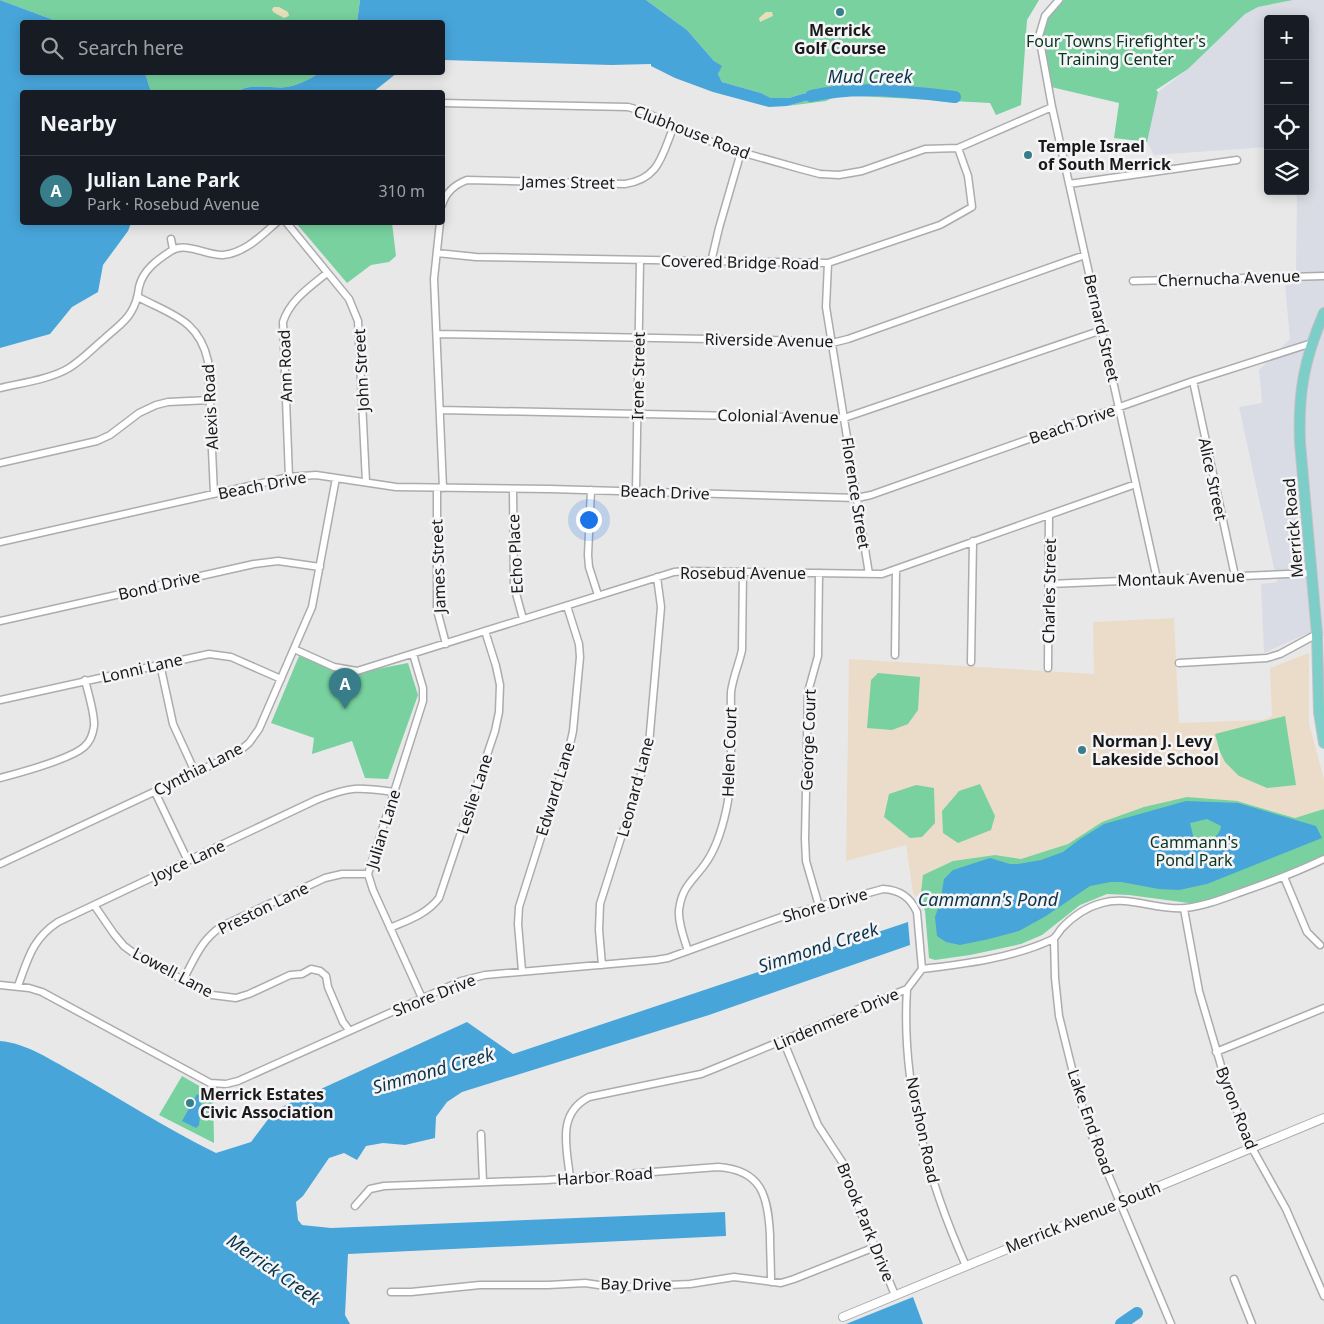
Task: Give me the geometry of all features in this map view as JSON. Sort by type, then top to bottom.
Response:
[{"type":"main road","name":"Merrick Road","points":[[1323,315],[1312,342],[1304,372],[1299,414],[1312,573],[1321,632],[1319,712],[1324,743]]},
{"type":"street","points":[[1052,107],[1039,36],[1045,16],[1058,0]]},
{"type":"street","name":"Clubhouse Road","points":[[445,103],[623,106],[642,111],[723,147],[820,174],[839,175],[862,171],[925,149],[958,148],[1052,107]]},
{"type":"street","name":"Bernard Street","points":[[1052,107],[1157,580]]},
{"type":"street","name":"James Street","points":[[445,200],[449,191],[457,184],[467,180],[625,184],[638,182],[647,178],[656,168],[674,126]]},
{"type":"street","name":"Covered Bridge Road","points":[[437,253],[476,257],[828,263],[940,226],[972,207],[968,176],[958,148]]},
{"type":"street","points":[[711,262],[741,152]]},
{"type":"street","points":[[1069,184],[1236,160]]},
{"type":"street","points":[[0,388],[53,374],[68,368],[125,320],[133,310],[141,281],[147,270],[174,249],[187,248],[221,255],[231,254],[249,246],[274,225]]},
{"type":"street","name":"John Street","points":[[288,225],[349,299],[358,321],[366,482]]},
{"type":"street","name":"James Street","points":[[440,225],[434,279],[440,410],[437,610],[446,644]]},
{"type":"street","points":[[172,239],[174,249]]},
{"type":"street","name":"Riverside Avenue","points":[[437,334],[820,341],[832,343],[857,336],[1085,255]]},
{"type":"street","name":"Irene Street","points":[[636,491],[640,261]]},
{"type":"street","name":"Florence Street","points":[[828,263],[825,297],[869,574]]},
{"type":"street","name":"Ann Road","points":[[289,477],[283,322],[286,312],[293,302],[328,273]]},
{"type":"street","name":"Chernucha Avenue","points":[[1133,281],[1324,276]]},
{"type":"street","name":"Alexis Road","points":[[138,297],[186,322],[194,328],[201,338],[208,361],[214,494]]},
{"type":"street","name":"Colonial Avenue","points":[[440,410],[844,418],[1102,330]]},
{"type":"street","name":"Beach Drive","points":[[0,542],[308,474],[396,487],[636,491],[857,498],[1193,381],[1312,342]]},
{"type":"street","name":"Alice Street","points":[[1193,381],[1235,576]]},
{"type":"street","points":[[0,463],[96,441],[110,435],[139,413],[156,405],[168,402],[210,400]]},
{"type":"street","name":"Cynthia Lane","points":[[0,864],[237,753],[249,743],[259,729],[312,607],[336,478]]},
{"type":"street","name":"Rosebud Avenue","points":[[294,649],[334,667],[349,671],[365,669],[598,595],[657,577],[686,571],[882,574],[1136,484]]},
{"type":"street","name":"Echo Place","points":[[513,489],[514,586],[523,619]]},
{"type":"street","points":[[591,490],[588,556],[598,595]]},
{"type":"street","name":"Charles Street","points":[[1048,668],[1050,515]]},
{"type":"street","points":[[971,662],[973,541]]},
{"type":"street","name":"Bond Drive","points":[[0,621],[254,564],[278,561],[320,567]]},
{"type":"street","points":[[895,655],[896,569]]},
{"type":"street","name":"Helen Court","points":[[688,951],[679,921],[682,895],[690,882],[705,865],[715,848],[730,795],[731,692],[733,676],[742,650],[743,572]]},
{"type":"street","name":"George Court","points":[[819,573],[818,656],[808,692],[805,839],[806,861],[819,906]]},
{"type":"street","name":"Montauk Avenue","points":[[1049,584],[1312,573]]},
{"type":"street","name":"Leonard Lane","points":[[602,965],[599,930],[600,904],[649,744],[661,607],[657,577]]},
{"type":"street","name":"Edward Lane","points":[[522,971],[518,924],[519,907],[574,731],[580,657],[579,644],[568,606]]},
{"type":"street","name":"Leslie Lane","points":[[390,928],[424,912],[434,905],[439,898],[489,750],[499,712],[500,684],[485,631]]},
{"type":"street","points":[[1180,663],[1261,659],[1280,654],[1321,632]]},
{"type":"street","name":"Julian Lane","points":[[413,654],[423,688],[423,701],[368,874],[373,890],[422,998]]},
{"type":"street","name":"Lonni Lane","points":[[0,700],[200,655],[231,657],[281,679]]},
{"type":"street","points":[[160,664],[173,724],[196,772]]},
{"type":"street","points":[[0,778],[72,754],[88,743],[94,725],[85,680]]},
{"type":"street","name":"Joyce Lane","points":[[18,986],[31,951],[42,934],[58,922],[338,791],[361,787],[394,792]]},
{"type":"street","points":[[155,792],[188,861]]},
{"type":"street","points":[[922,969],[991,958],[1054,939],[1062,928],[1076,916],[1104,902],[1123,901],[1151,906],[1184,908],[1218,901],[1284,877],[1324,859]]},
{"type":"street","name":"Preston Lane","points":[[183,980],[204,941],[210,934],[222,926],[325,878],[342,874],[368,874]]},
{"type":"street","points":[[1284,877],[1307,932],[1320,945]]},
{"type":"street","name":"Shore Drive","points":[[0,985],[18,986],[42,992],[217,1084],[238,1081],[349,1030],[472,977],[656,960],[688,951],[786,915],[883,889],[900,892],[910,899],[917,912],[922,969]]},
{"type":"street","name":"Lowell Lane","points":[[94,905],[124,946],[139,957],[212,995],[230,998],[249,994],[290,975],[302,974],[310,969],[320,971],[326,976],[328,987],[343,1022],[349,1030]]},
{"type":"street","name":"Byron Road","points":[[1184,908],[1199,991],[1227,1086],[1252,1148],[1286,1210],[1324,1296]]},
{"type":"street","name":"Lake End Road","points":[[1054,939],[1055,978],[1059,1016],[1072,1073],[1090,1132],[1171,1324]]},
{"type":"street","name":"Lindenmere Drive","points":[[570,1178],[566,1125],[572,1111],[582,1100],[597,1094],[701,1074],[907,989],[922,969]]},
{"type":"street","name":"Norshon Road","points":[[907,989],[905,1021],[914,1106],[934,1184],[950,1230],[966,1266]]},
{"type":"street","points":[[1216,1052],[1324,1008]]},
{"type":"street","name":"Brook Park Drive","points":[[783,1040],[818,1125],[846,1168],[851,1188],[895,1296]]},
{"type":"street","name":"Merrick Avenue South","points":[[842,1317],[1324,1118]]},
{"type":"street","points":[[481,1134],[483,1182]]},
{"type":"street","name":"Harbor Road","points":[[354,1206],[367,1192],[375,1187],[570,1178],[718,1167],[732,1168],[759,1185],[767,1200],[771,1282]]},
{"type":"street","name":"Bay Drive","points":[[391,1292],[480,1284],[548,1285],[584,1283],[624,1286],[690,1284],[734,1277],[781,1283],[794,1280],[875,1247]]},
{"type":"street","points":[[1234,1279],[1252,1324]]},
{"type":"shaded area","points":[[1293,0],[1324,0],[1324,636],[1306,634],[1264,653],[1261,584],[1277,582],[1239,407],[1262,403],[1259,370],[1290,339],[1285,284],[1296,270],[1297,196],[1294,195],[1309,195],[1309,15],[1264,15],[1264,147],[1154,155],[1145,138],[1153,96],[1188,69],[1245,14],[1258,7]]},
{"type":"shaded area","name":"Norman J. Levy Lakeside School","points":[[1174,618],[1179,723],[1263,720],[1272,716],[1270,668],[1309,653],[1309,724],[1324,779],[1324,809],[1296,818],[1237,801],[1102,822],[1068,844],[1021,859],[995,855],[953,861],[923,875],[920,900],[913,893],[906,845],[846,861],[849,659],[1094,674],[1093,622]]},
{"type":"green space","points":[[0,0],[360,0],[357,20],[54,20]]},
{"type":"green space","name":"Merrick Golf Course","points":[[646,0],[1039,0],[1027,20],[1021,105],[996,115],[990,103],[838,95],[826,101],[787,106],[820,97],[827,92],[802,94],[789,98],[771,98],[761,93],[722,82],[718,74],[721,66],[714,61],[687,30]]},
{"type":"green space","name":"Four Towns Firefighter's Training Center","points":[[1064,0],[1293,0],[1258,7],[1245,14],[1188,69],[1156,90],[1158,92],[1147,142],[1114,138],[1119,103],[1051,87],[1044,51],[1044,29],[1054,9]]},
{"type":"green space","points":[[146,75],[316,75],[304,82],[287,87],[248,87],[241,90],[150,90]]},
{"type":"green space","points":[[298,225],[392,225],[396,256],[389,262],[371,265],[347,283]]},
{"type":"green space","points":[[299,656],[346,675],[408,663],[418,695],[388,779],[365,778],[352,741],[312,754],[314,738],[271,723]]},
{"type":"green space","points":[[878,673],[920,677],[918,710],[908,724],[892,730],[867,728],[871,680]]},
{"type":"green space","points":[[1285,716],[1296,785],[1267,788],[1239,776],[1225,762],[1215,734]]},
{"type":"green space","points":[[980,784],[995,816],[991,830],[958,843],[943,833],[942,811],[959,791]]},
{"type":"green space","points":[[916,785],[934,788],[935,823],[922,837],[910,838],[884,817],[889,794]]},
{"type":"green space","name":"Cammann's Pond","points":[[1187,797],[1237,801],[1295,818],[1324,809],[1324,858],[1222,898],[1196,904],[1107,894],[1080,905],[1042,935],[1021,944],[970,955],[935,960],[929,958],[925,911],[920,900],[923,875],[953,861],[995,855],[1021,859],[1068,844],[1102,822],[1144,807]]},
{"type":"green space","name":"Merrick Estates Civic Association","points":[[182,1076],[213,1092],[214,1143],[159,1115]]},
{"type":"sand","points":[[279,7],[288,12],[289,16],[284,18],[273,12],[272,9]]},
{"type":"sand","points":[[766,12],[772,12],[773,16],[760,22],[759,18]]},
{"type":"water","points":[[0,0],[54,20],[20,20],[20,75],[146,75],[150,90],[20,90],[20,225],[130,225],[128,231],[103,265],[98,292],[72,307],[50,334],[0,348]]},
{"type":"water","points":[[360,0],[646,0],[687,30],[714,61],[722,66],[718,74],[722,82],[761,93],[771,98],[789,98],[802,94],[827,91],[820,97],[787,106],[769,107],[713,92],[675,78],[651,66],[651,64],[611,65],[445,60],[445,20],[357,20]]},
{"type":"water","points":[[316,75],[394,75],[376,90],[241,90],[248,87],[287,87],[304,82]]},
{"type":"water","name":"Cammann's Pond","points":[[1186,801],[1238,803],[1316,826],[1322,838],[1207,884],[1179,890],[1159,889],[1121,882],[1090,886],[1046,916],[1019,931],[960,945],[946,942],[937,936],[935,917],[940,903],[944,879],[953,870],[990,858],[1010,864],[1041,860],[1063,852],[1104,824]],"holes":[[[1207,819],[1221,826],[1215,837],[1203,844],[1199,844],[1195,843],[1190,823]]]},
{"type":"water","points":[[908,922],[910,945],[709,1015],[462,1092],[447,1102],[436,1117],[435,1138],[405,1145],[383,1143],[366,1146],[357,1160],[344,1153],[329,1158],[303,1196],[296,1202],[298,1220],[302,1225],[331,1228],[725,1212],[726,1236],[348,1254],[345,1315],[350,1324],[0,1324],[0,1041],[19,1045],[47,1057],[216,1153],[251,1142],[275,1110],[467,1022],[513,1054]]},
{"type":"water","points":[[197,1094],[202,1097],[199,1125],[196,1128],[182,1121]]},
{"type":"water","points":[[913,1297],[923,1324],[846,1324]]},
{"type":"waterway","name":"Mud Creek","points":[[811,96],[864,90],[955,97]]},
{"type":"waterway","points":[[1121,1324],[1137,1313]]},
{"type":"place","name":"Merrick Golf Course","points":[[840,12]]},
{"type":"place","name":"Temple Israel of South Merrick","points":[[1028,155]]},
{"type":"place","name":"Julian Lane Park","points":[[345,709]]},
{"type":"place","name":"Norman J. Levy Lakeside School","points":[[1082,750]]},
{"type":"place","name":"Merrick Estates Civic Association","points":[[190,1103]]},
{"type":"park label","name":"Cammann's Pond Park","points":[[1194,851]]},
{"type":"water label","name":"Simmond Creek","points":[[818,947]]},
{"type":"water label","name":"Simmond Creek","points":[[433,1070]]},
{"type":"water label","name":"Merrick Creek","points":[[274,1269]]}]
